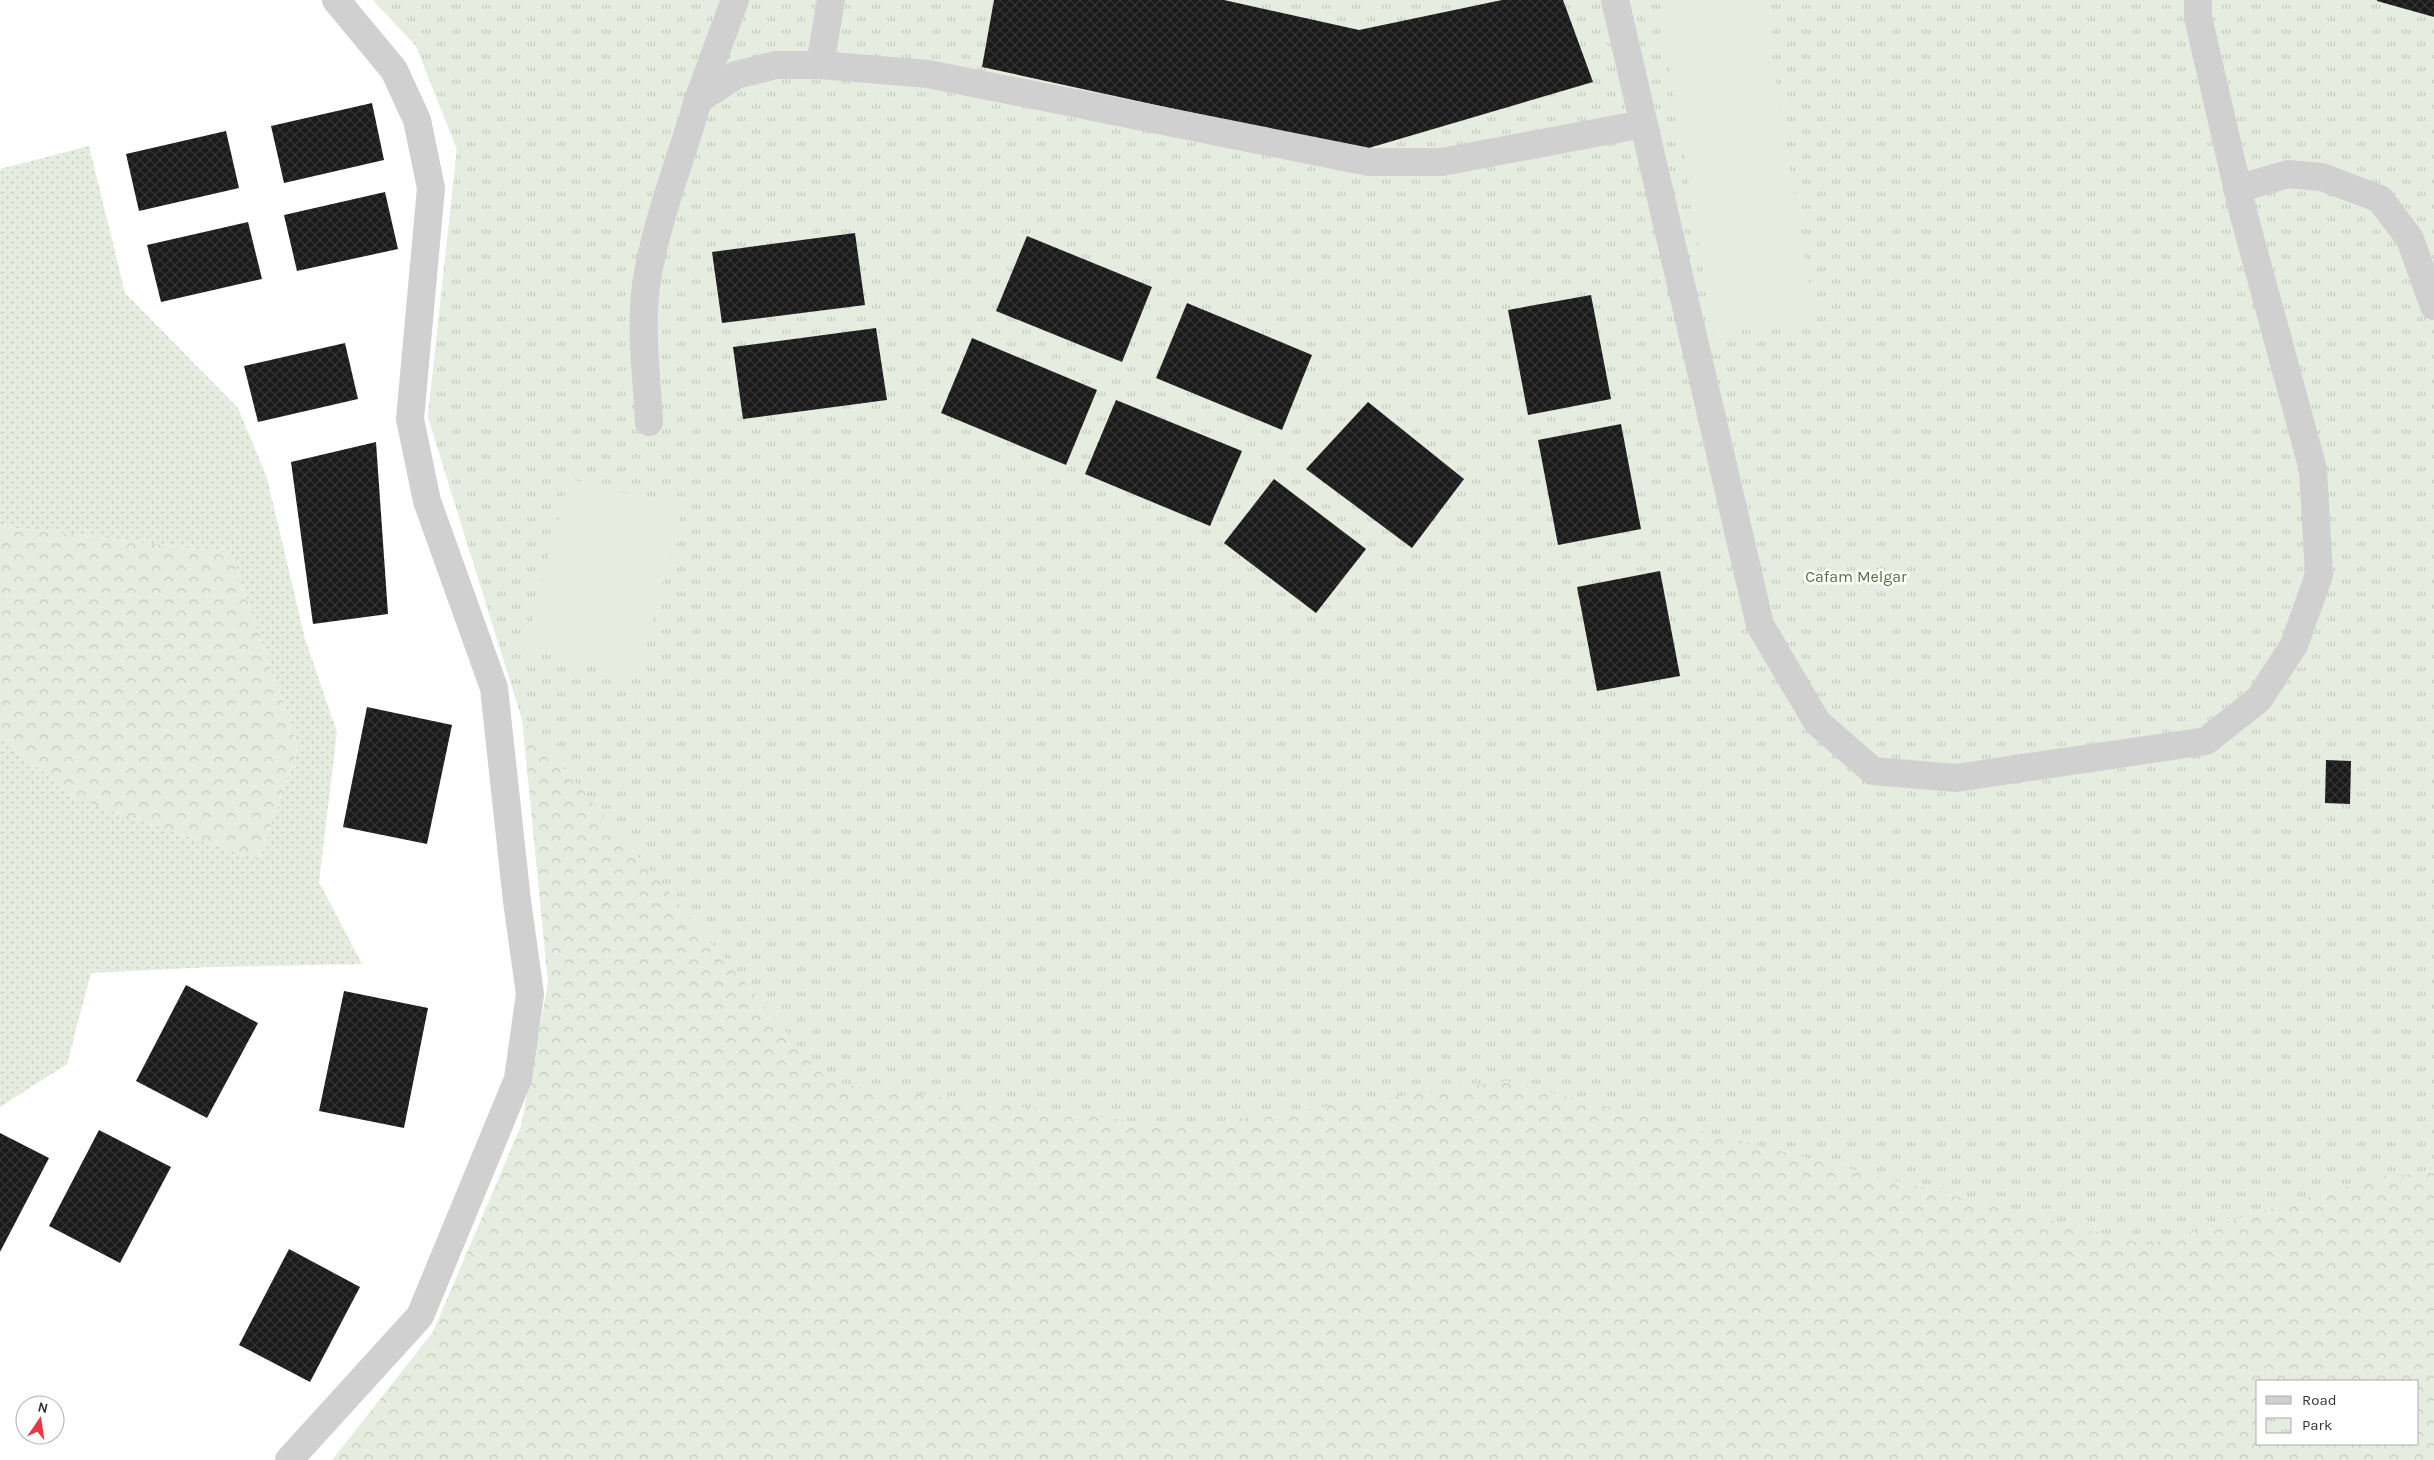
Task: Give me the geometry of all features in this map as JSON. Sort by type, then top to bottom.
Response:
[{"type":"street","points":[[289,1460],[420,1316],[518,1079],[530,994],[517,901],[494,688],[428,501],[410,419],[431,188],[417,120],[394,70],[336,0]]},
{"type":"street","points":[[649,422],[645,346],[646,287],[661,220],[698,100],[735,0]]},
{"type":"street","points":[[820,65],[831,0]]},
{"type":"street","points":[[1615,0],[1760,626],[1817,722],[1873,771],[1956,778],[2206,741],[2260,700],[2294,645],[2319,575],[2313,468],[2238,189],[2198,17],[2198,0]]},
{"type":"street","points":[[698,100],[736,76],[776,65],[820,65],[928,74],[1368,162],[1442,162],[1643,124]]},
{"type":"street","points":[[2238,189],[2288,174],[2322,177],[2380,199],[2410,238],[2434,306]]},
{"type":"green space","name":"Cafam Melgar","points":[[373,0],[2434,840],[2434,1460],[332,1460],[433,1332],[521,1126],[548,983],[522,719],[428,417],[457,149],[416,46]]},
{"type":"green space","name":"Cafam Melgar","points":[[373,0],[2434,0],[2434,1173],[2383,1176],[2147,1245],[1506,1081],[1181,1127],[830,1083],[522,719],[428,417],[457,149],[416,46]]},
{"type":"green space","points":[[1659,0],[1763,0],[1815,319],[1713,335]]},
{"type":"green space","points":[[89,146],[125,293],[238,408],[267,478],[305,639],[337,732],[319,882],[362,964],[213,967],[91,973],[67,1064],[0,1107],[0,736],[76,799],[259,860],[298,747],[231,553],[0,526],[0,169]]},
{"type":"green space","points":[[569,479],[683,508],[638,678],[525,648]]},
{"type":"green space","points":[[0,526],[231,553],[298,747],[259,860],[76,799],[0,736]]},
{"type":"building","points":[[994,0],[1224,0],[1359,30],[1502,0],[1563,0],[1593,82],[1362,150],[982,67]]},
{"type":"building","points":[[2377,0],[2434,0],[2434,17],[2377,1]]},
{"type":"building","points":[[372,103],[384,160],[284,183],[271,126]]},
{"type":"building","points":[[226,131],[239,188],[139,211],[126,154]]},
{"type":"building","points":[[385,192],[398,249],[297,271],[284,215]]},
{"type":"building","points":[[248,222],[262,279],[161,302],[147,245]]},
{"type":"building","points":[[855,233],[865,305],[722,323],[712,252]]},
{"type":"building","points":[[1027,236],[1152,287],[1122,362],[996,311]]},
{"type":"building","points":[[1591,295],[1611,399],[1528,415],[1508,310]]},
{"type":"building","points":[[1187,303],[1312,355],[1282,430],[1156,378]]},
{"type":"building","points":[[876,328],[887,400],[743,419],[733,347]]},
{"type":"building","points":[[972,338],[1097,390],[1066,465],[941,413]]},
{"type":"building","points":[[345,343],[358,399],[258,422],[244,366]]},
{"type":"building","points":[[1116,400],[1242,451],[1210,526],[1085,474]]},
{"type":"building","points":[[1368,402],[1464,479],[1412,548],[1306,469]]},
{"type":"building","points":[[1621,424],[1641,529],[1558,545],[1538,440]]},
{"type":"building","points":[[376,442],[388,614],[313,624],[291,462]]},
{"type":"building","points":[[1274,479],[1366,549],[1316,613],[1224,543]]},
{"type":"building","points":[[1660,571],[1680,676],[1597,691],[1577,587]]},
{"type":"building","points":[[367,707],[452,725],[427,844],[343,827]]},
{"type":"building","points":[[2326,760],[2351,761],[2350,804],[2325,803]]},
{"type":"building","points":[[186,985],[258,1023],[207,1118],[136,1081]]},
{"type":"building","points":[[344,991],[428,1008],[404,1128],[319,1111]]},
{"type":"building","points":[[99,1130],[171,1167],[120,1263],[49,1226]]},
{"type":"building","points":[[0,1133],[49,1158],[0,1252]]},
{"type":"building","points":[[289,1249],[360,1287],[310,1382],[239,1345]]}]
